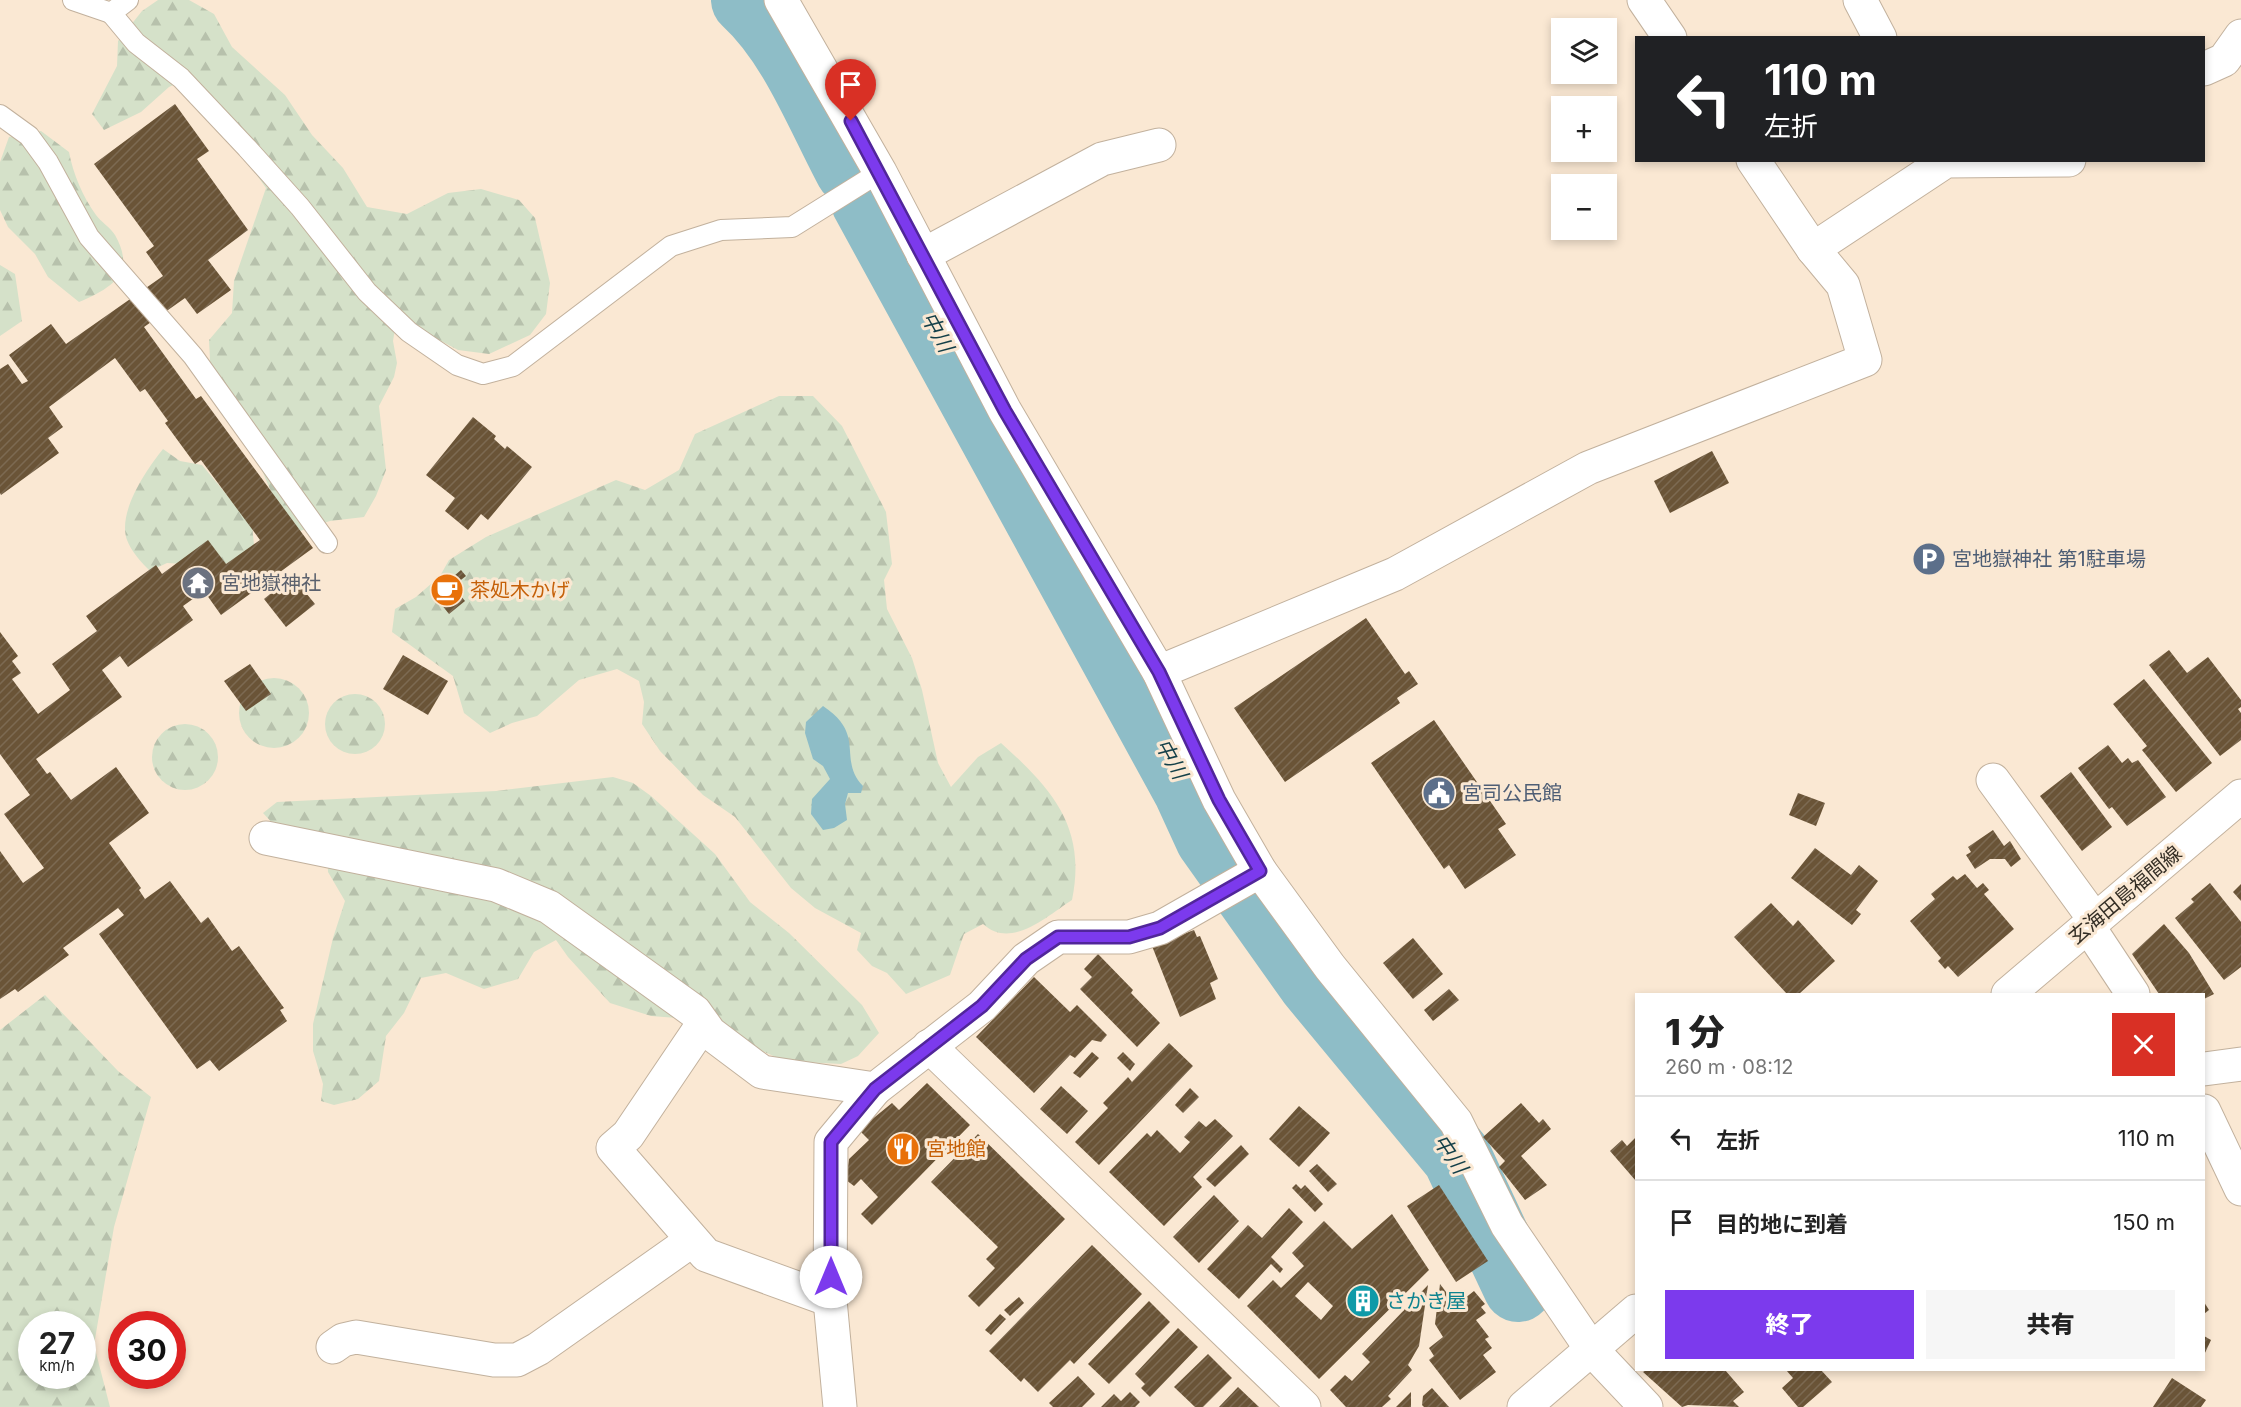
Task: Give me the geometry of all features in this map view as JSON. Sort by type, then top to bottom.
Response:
[{"type":"street","points":[[781,0],[880,172],[1005,411],[1159,672],[1219,800],[1260,871],[1330,967],[1456,1122],[1507,1225],[1592,1350],[1646,1407]]},
{"type":"street","points":[[1644,0],[1669,36]]},
{"type":"street","points":[[1860,0],[1879,36]]},
{"type":"street","points":[[2205,69],[2224,60],[2241,36]]},
{"type":"street","points":[[923,255],[1102,159],[1159,145]]},
{"type":"street","points":[[1159,672],[1395,574],[1588,468],[1865,360],[1843,285],[1814,249],[1754,162]]},
{"type":"street","points":[[1814,249],[1944,162]]},
{"type":"street","points":[[1993,780],[2092,923],[2132,993]]},
{"type":"street","name":"玄海田島福間線","points":[[2009,993],[2241,796]]},
{"type":"street","points":[[266,838],[496,885],[549,907],[695,1012],[710,1033],[762,1072],[875,1089]]},
{"type":"street","points":[[840,1407],[830,1300],[831,1142],[875,1089],[982,1006],[1026,959],[1058,937],[1129,937],[1160,928],[1260,871]]},
{"type":"street","points":[[703,1024],[628,1135],[613,1148],[705,1255],[830,1300]]},
{"type":"street","points":[[929,1046],[1304,1407]]},
{"type":"street","points":[[2205,1069],[2241,1064]]},
{"type":"street","points":[[2205,1114],[2241,1189]]},
{"type":"street","points":[[333,1347],[343,1340],[356,1337],[494,1360],[517,1360],[538,1350],[691,1240]]},
{"type":"street","points":[[1524,1407],[1635,1312]]},
{"type":"lane","points":[[73,0],[111,13],[136,43],[181,78],[300,207],[367,292],[409,332],[457,365],[483,374],[513,366],[569,321],[671,246],[721,230],[792,227],[880,172]]},
{"type":"lane","points":[[111,13],[128,0]]},
{"type":"lane","points":[[0,115],[29,136],[48,162],[89,237],[193,356],[327,543]]},
{"type":"green space","points":[[158,0],[189,0],[214,14],[232,47],[285,95],[312,135],[343,168],[367,207],[407,214],[448,193],[481,189],[519,200],[535,218],[550,283],[546,314],[530,335],[489,354],[458,350],[426,333],[398,311],[393,341],[397,363],[394,377],[379,406],[386,470],[376,496],[364,517],[330,521],[300,531],[272,494],[259,463],[204,385],[210,360],[209,340],[232,313],[234,281],[266,188],[188,78],[169,87],[141,112],[104,130],[92,114],[117,66],[118,41],[142,11]]},
{"type":"green space","points":[[41,131],[69,152],[76,177],[87,201],[98,218],[113,232],[121,249],[122,270],[117,278],[101,291],[79,302],[48,277],[35,254],[8,227],[0,210],[0,162],[9,137]]},
{"type":"green space","points":[[0,265],[15,274],[22,321],[0,336]]},
{"type":"green space","points":[[779,396],[813,396],[842,426],[886,512],[892,564],[884,580],[887,609],[912,658],[922,690],[938,763],[951,787],[978,757],[1001,743],[1050,794],[1070,830],[1075,874],[1072,900],[1029,928],[1017,932],[994,931],[983,924],[964,934],[950,975],[906,994],[887,973],[872,966],[857,950],[861,933],[815,908],[791,888],[735,817],[703,795],[660,751],[642,724],[644,702],[639,681],[617,669],[579,680],[537,716],[512,723],[490,733],[464,713],[453,676],[392,632],[395,609],[416,597],[440,576],[449,560],[486,537],[616,480],[645,490],[679,470],[695,434]]},
{"type":"green space","points":[[163,449],[180,461],[202,465],[252,525],[254,545],[233,562],[216,566],[167,563],[150,571],[131,548],[125,529],[130,504],[142,479]]},
{"type":"green space","points":[[274,678],[293,684],[303,694],[309,713],[303,732],[293,742],[274,748],[255,742],[245,732],[239,713],[245,694],[255,684]]},
{"type":"green space","points":[[349,694],[361,694],[372,699],[380,707],[385,724],[383,736],[372,749],[361,754],[349,754],[338,749],[330,741],[325,730],[325,718],[330,707],[338,699]]},
{"type":"green space","points":[[185,724],[198,727],[208,734],[215,744],[218,757],[215,770],[208,780],[198,787],[185,790],[172,787],[162,780],[155,770],[152,757],[155,744],[162,734],[172,727]]},
{"type":"green space","points":[[613,777],[633,783],[651,796],[715,854],[750,902],[789,933],[862,1005],[879,1033],[858,1056],[841,1064],[784,1061],[750,1045],[677,1018],[651,1016],[610,1003],[568,957],[556,940],[534,952],[518,979],[484,989],[446,973],[421,978],[404,1013],[386,1036],[379,1081],[358,1099],[334,1105],[321,1101],[323,1084],[313,1051],[313,1024],[333,938],[345,901],[328,872],[327,841],[276,827],[263,813],[277,802],[496,791]]},
{"type":"green space","points":[[45,995],[118,1071],[151,1097],[114,1227],[96,1333],[96,1311],[18,1311],[18,1389],[96,1389],[96,1353],[110,1407],[0,1407],[0,1030]]},
{"type":"water","points":[[823,706],[844,727],[848,737],[852,766],[863,786],[861,793],[848,793],[845,804],[847,820],[834,828],[823,830],[811,814],[812,799],[830,779],[823,766],[813,759],[805,733],[806,722]]},
{"type":"building","name":"宮地嶽神社","points":[[175,104],[209,151],[197,159],[248,230],[208,260],[231,290],[197,314],[185,298],[144,327],[196,399],[201,396],[313,548],[221,615],[204,591],[183,606],[193,620],[128,667],[120,656],[102,670],[122,697],[36,759],[47,774],[50,772],[71,800],[116,767],[149,813],[109,843],[141,888],[139,890],[145,899],[170,881],[201,923],[208,917],[232,951],[239,946],[284,1008],[280,1010],[287,1021],[219,1071],[210,1060],[197,1069],[99,934],[124,915],[118,908],[63,948],[69,955],[18,992],[15,989],[0,999],[0,851],[23,883],[44,868],[4,814],[30,795],[0,754],[0,632],[18,656],[12,661],[21,673],[12,679],[38,714],[70,690],[52,664],[97,631],[86,616],[156,565],[162,574],[208,540],[226,564],[260,540],[201,460],[195,464],[165,423],[168,421],[145,389],[140,392],[115,358],[49,407],[63,427],[48,438],[59,453],[1,495],[0,493],[0,369],[8,364],[22,384],[28,381],[9,355],[51,324],[66,344],[163,276],[146,252],[154,246],[94,164]]},
{"type":"building","points":[[473,417],[496,436],[494,439],[505,449],[507,446],[532,467],[488,520],[481,514],[468,530],[445,511],[455,498],[426,475]]},
{"type":"building","points":[[1712,451],[1729,483],[1670,513],[1654,481]]},
{"type":"building","name":"茶処木かげ","points":[[461,570],[466,576],[453,586],[465,601],[449,614],[433,594]]},
{"type":"building","points":[[292,576],[315,604],[286,627],[264,599]]},
{"type":"building","points":[[1366,618],[1405,674],[1409,671],[1418,684],[1397,698],[1400,703],[1285,782],[1234,708]]},
{"type":"building","points":[[2169,650],[2187,673],[2208,657],[2241,700],[2241,707],[2238,709],[2241,713],[2241,740],[2220,756],[2149,665]]},
{"type":"building","points":[[403,655],[448,681],[428,715],[383,689]]},
{"type":"building","points":[[250,664],[271,694],[246,711],[224,681]]},
{"type":"building","points":[[2144,679],[2212,763],[2176,792],[2142,750],[2147,746],[2113,704]]},
{"type":"building","name":"宮司公民館","points":[[1434,720],[1506,824],[1498,829],[1516,855],[1465,889],[1449,865],[1444,869],[1371,763]]},
{"type":"building","points":[[2108,745],[2122,763],[2128,758],[2132,763],[2138,760],[2166,797],[2127,826],[2112,807],[2109,809],[2078,768]]},
{"type":"building","points":[[2071,772],[2112,827],[2082,851],[2040,796]]},
{"type":"building","points":[[1798,793],[1825,803],[1816,826],[1789,815]]},
{"type":"building","points":[[1993,830],[2004,846],[2010,841],[2021,859],[2011,867],[2005,859],[1990,859],[1975,869],[1966,855],[1971,852],[1968,847]]},
{"type":"building","points":[[1815,848],[1851,875],[1859,865],[1878,881],[1856,910],[1861,914],[1852,925],[1791,878]]},
{"type":"building","points":[[1965,874],[1977,888],[1983,883],[1989,890],[1984,894],[2014,929],[1958,977],[1948,966],[1945,969],[1938,961],[1941,958],[1910,921],[1935,899],[1931,894],[1953,876],[1957,880]]},
{"type":"building","points":[[2210,883],[2241,922],[2241,967],[2224,980],[2175,918],[2194,902],[2191,899]]},
{"type":"building","points":[[2241,884],[2241,901],[2233,892]]},
{"type":"building","points":[[1771,903],[1793,926],[1798,920],[1835,961],[1800,993],[1786,993],[1734,937]]},
{"type":"building","points":[[2164,924],[2189,953],[2214,994],[2205,998],[2205,993],[2158,993],[2132,954]]},
{"type":"building","points":[[1194,930],[1197,937],[1200,936],[1218,979],[1210,983],[1216,999],[1180,1017],[1152,946]]},
{"type":"building","points":[[1413,938],[1443,974],[1413,999],[1383,963]]},
{"type":"building","points":[[1098,954],[1133,990],[1131,993],[1160,1023],[1137,1047],[1080,989],[1092,977],[1084,969]]},
{"type":"building","points":[[1034,977],[1070,1012],[1077,1005],[1107,1035],[1101,1042],[1092,1040],[1075,1058],[1070,1055],[1034,1093],[976,1037]]},
{"type":"building","points":[[1449,989],[1459,1000],[1433,1021],[1424,1010]]},
{"type":"building","points":[[1169,1043],[1193,1066],[1099,1165],[1075,1142],[1108,1108],[1103,1103],[1128,1077],[1132,1082]]},
{"type":"building","points":[[1092,1052],[1099,1058],[1080,1078],[1073,1073]]},
{"type":"building","points":[[1123,1052],[1135,1064],[1130,1071],[1117,1058]]},
{"type":"building","name":"宮地館","points":[[927,1083],[970,1125],[872,1225],[861,1214],[878,1197],[861,1179],[854,1186],[846,1180],[849,1159],[869,1140],[859,1130],[892,1103],[899,1110]]},
{"type":"building","points":[[1061,1086],[1088,1111],[1067,1134],[1040,1109]]},
{"type":"building","points":[[1190,1088],[1199,1097],[1183,1113],[1175,1105]]},
{"type":"building","points":[[1521,1103],[1539,1123],[1543,1119],[1551,1129],[1521,1156],[1547,1185],[1525,1200],[1499,1167],[1505,1161],[1483,1137]]},
{"type":"building","points":[[1299,1106],[1330,1133],[1299,1167],[1269,1139]]},
{"type":"building","points":[[1215,1119],[1233,1136],[1193,1177],[1202,1187],[1164,1226],[1109,1172],[1147,1133],[1151,1137],[1157,1130],[1180,1153],[1190,1142],[1184,1137],[1199,1121],[1206,1127]]},
{"type":"building","points":[[978,1134],[1065,1219],[979,1307],[968,1296],[995,1268],[986,1259],[998,1247],[931,1182]]},
{"type":"building","points":[[1635,1138],[1635,1180],[1610,1151],[1622,1140],[1627,1146]]},
{"type":"building","points":[[1241,1145],[1249,1154],[1215,1187],[1206,1179]]},
{"type":"building","points":[[1317,1164],[1337,1184],[1328,1192],[1309,1171]]},
{"type":"building","points":[[1296,1184],[1301,1189],[1305,1185],[1323,1204],[1315,1212],[1292,1188]]},
{"type":"building","points":[[1439,1185],[1488,1261],[1456,1282],[1407,1206]]},
{"type":"building","points":[[1214,1195],[1239,1221],[1199,1263],[1173,1237]]},
{"type":"building","points":[[1289,1208],[1303,1222],[1271,1257],[1283,1269],[1280,1273],[1271,1264],[1239,1299],[1207,1269],[1248,1225],[1262,1238]]},
{"type":"building","name":"さかき屋","points":[[1392,1214],[1429,1270],[1319,1379],[1247,1306],[1273,1280],[1281,1288],[1304,1266],[1292,1253],[1324,1221],[1352,1249]],"holes":[[[1308,1282],[1333,1306],[1321,1320],[1295,1296]]]},
{"type":"building","points":[[1092,1245],[1142,1294],[1074,1364],[1070,1360],[1038,1392],[1024,1378],[1021,1382],[989,1351]]},
{"type":"building","points":[[1440,1284],[1456,1305],[1474,1291],[1485,1304],[1481,1307],[1486,1313],[1476,1320],[1489,1337],[1485,1339],[1492,1348],[1483,1355],[1496,1372],[1460,1400],[1429,1360],[1434,1356],[1429,1348],[1443,1337],[1435,1324]]},
{"type":"building","points":[[1428,1285],[1419,1346],[1408,1365],[1412,1370],[1388,1396],[1391,1399],[1382,1407],[1346,1407],[1330,1390],[1345,1375],[1352,1381],[1370,1362],[1362,1354]]},
{"type":"building","points":[[1019,1297],[1024,1303],[1010,1316],[1004,1310]]},
{"type":"building","points":[[1149,1301],[1170,1322],[1109,1384],[1088,1364]]},
{"type":"building","points":[[1000,1314],[1006,1319],[991,1335],[985,1330]]},
{"type":"building","points":[[1178,1328],[1198,1347],[1150,1397],[1141,1388],[1145,1384],[1135,1374]]},
{"type":"building","points":[[2205,1337],[2211,1340],[2205,1353]]},
{"type":"building","points":[[1208,1354],[1232,1378],[1203,1407],[1195,1407],[1174,1387]]},
{"type":"building","points":[[1726,1371],[1744,1392],[1733,1401],[1739,1407],[1688,1405],[1682,1407],[1643,1372]]},
{"type":"building","points":[[1787,1371],[1822,1371],[1832,1382],[1803,1407],[1798,1407],[1782,1388],[1793,1378]]},
{"type":"building","points":[[1078,1376],[1095,1394],[1082,1407],[1053,1407],[1049,1403]]},
{"type":"building","points":[[2172,1378],[2206,1400],[2201,1407],[2153,1407]]},
{"type":"building","points":[[1238,1387],[1259,1407],[1219,1407]]},
{"type":"building","points":[[1432,1388],[1449,1407],[1424,1407],[1422,1405],[1423,1396]]},
{"type":"building","points":[[1130,1392],[1140,1402],[1135,1407],[1101,1407],[1114,1394],[1121,1401]]},
{"type":"building","points":[[1411,1392],[1411,1407],[1396,1407]]},
{"type":"waterway","name":"中川","points":[[746,0],[763,18],[792,58],[850,170]]},
{"type":"waterway","name":"中川","points":[[865,200],[1188,790],[1210,838],[1313,983],[1457,1157],[1518,1287]]},
{"type":"place","name":"宮地嶽神社 第1駐車場","points":[[1929,559]]},
{"type":"place","name":"宮地嶽神社","points":[[198,583]]},
{"type":"place","name":"茶処木かげ","points":[[447,590]]},
{"type":"place","name":"宮司公民館","points":[[1439,793]]},
{"type":"place","name":"宮地館","points":[[903,1149]]},
{"type":"place","name":"さかき屋","points":[[1363,1301]]},
{"type":"route","points":[[831,1277],[831,1142],[875,1089],[982,1006],[1026,959],[1058,937],[1096,935],[1129,937],[1160,928],[1260,871],[1219,800],[1159,672],[1005,411],[851,121]]}]
